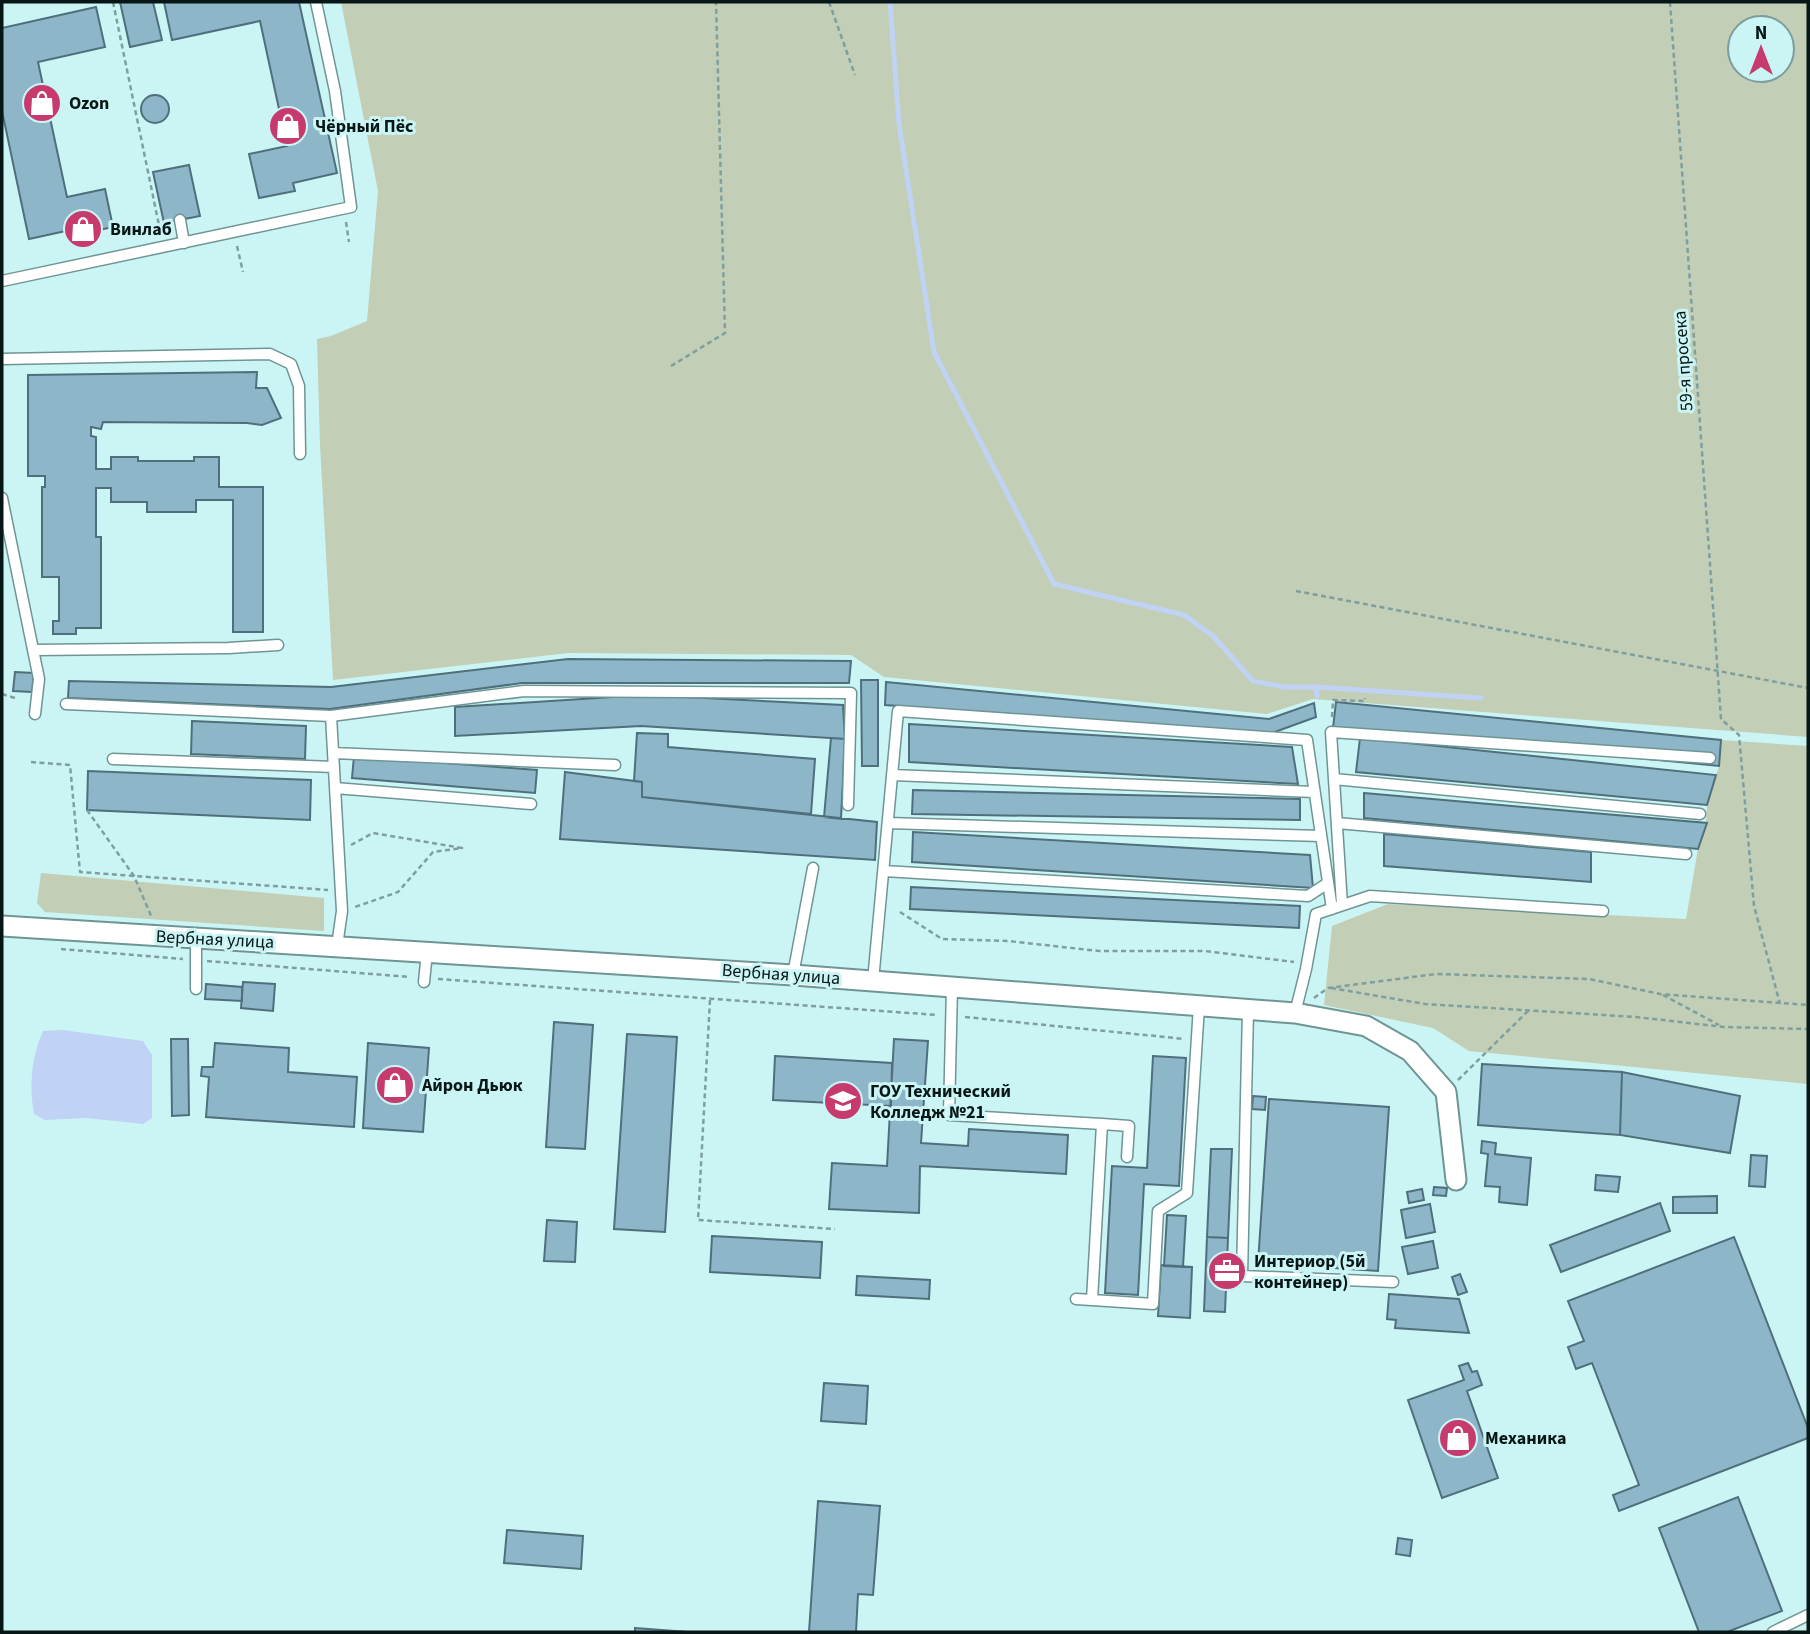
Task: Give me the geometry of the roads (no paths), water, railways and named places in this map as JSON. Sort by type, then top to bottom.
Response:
[{"type":"street","name":"Вербная улица","points":[[2,926],[793,975],[1295,1013],[1366,1026],[1410,1051],[1446,1092],[1456,1180]]},
{"type":"lane","points":[[2,281],[351,207],[335,91],[316,2]]},
{"type":"lane","points":[[180,220],[184,243]]},
{"type":"lane","points":[[2,359],[270,354],[291,364],[299,386],[300,454]]},
{"type":"lane","points":[[2,498],[38,679],[35,714]]},
{"type":"lane","points":[[33,650],[278,645]]},
{"type":"lane","points":[[66,704],[331,716],[523,691],[851,693],[848,804]]},
{"type":"lane","points":[[873,981],[898,711],[1307,740],[1328,883],[1337,907]]},
{"type":"lane","points":[[331,716],[342,911],[337,946]]},
{"type":"lane","points":[[1337,907],[1337,823],[1331,732],[1710,758]]},
{"type":"lane","points":[[333,753],[615,765]]},
{"type":"lane","points":[[113,759],[334,767]]},
{"type":"lane","points":[[892,775],[1314,792]]},
{"type":"lane","points":[[1334,779],[1700,814]]},
{"type":"lane","points":[[335,788],[531,804]]},
{"type":"lane","points":[[888,823],[1321,836]]},
{"type":"lane","points":[[1337,823],[1686,854]]},
{"type":"lane","points":[[793,975],[813,868]]},
{"type":"lane","points":[[884,871],[1308,896],[1328,883]]},
{"type":"lane","points":[[1295,1013],[1317,914],[1370,896],[1603,911]]},
{"type":"lane","points":[[196,939],[196,989]]},
{"type":"lane","points":[[425,980],[427,951]]},
{"type":"lane","points":[[952,987],[949,1115],[1129,1126],[1128,1157]]},
{"type":"lane","points":[[1076,1299],[1153,1304],[1158,1211],[1187,1193],[1199,1006]]},
{"type":"lane","points":[[1248,1010],[1242,1276],[1393,1282]]},
{"type":"lane","points":[[1092,1300],[1102,1124]]},
{"type":"lane","points":[[1773,1632],[1808,1615]]},
{"type":"water","points":[[63,1030],[143,1041],[152,1055],[152,1118],[143,1124],[86,1118],[45,1120],[34,1114],[32,1072],[39,1041],[43,1031]]},
{"type":"waterway","points":[[890,2],[899,124],[934,352],[1054,584],[1184,615],[1214,637],[1253,681],[1284,687],[1316,687],[1317,696]]},
{"type":"waterway","points":[[1316,687],[1481,698]]},
{"type":"place","name":"Ozon","points":[[42,103]]},
{"type":"place","name":"Чёрный Пёс","points":[[288,126]]},
{"type":"place","name":"Винлаб","points":[[83,229]]},
{"type":"place","name":"Айрон Дьюк","points":[[395,1085]]},
{"type":"place","name":"ГОУ Технический Колледж №21","points":[[843,1101]]},
{"type":"place","name":"Интериор (5й контейнер)","points":[[1227,1271]]},
{"type":"place","name":"Механика","points":[[1458,1438]]}]
